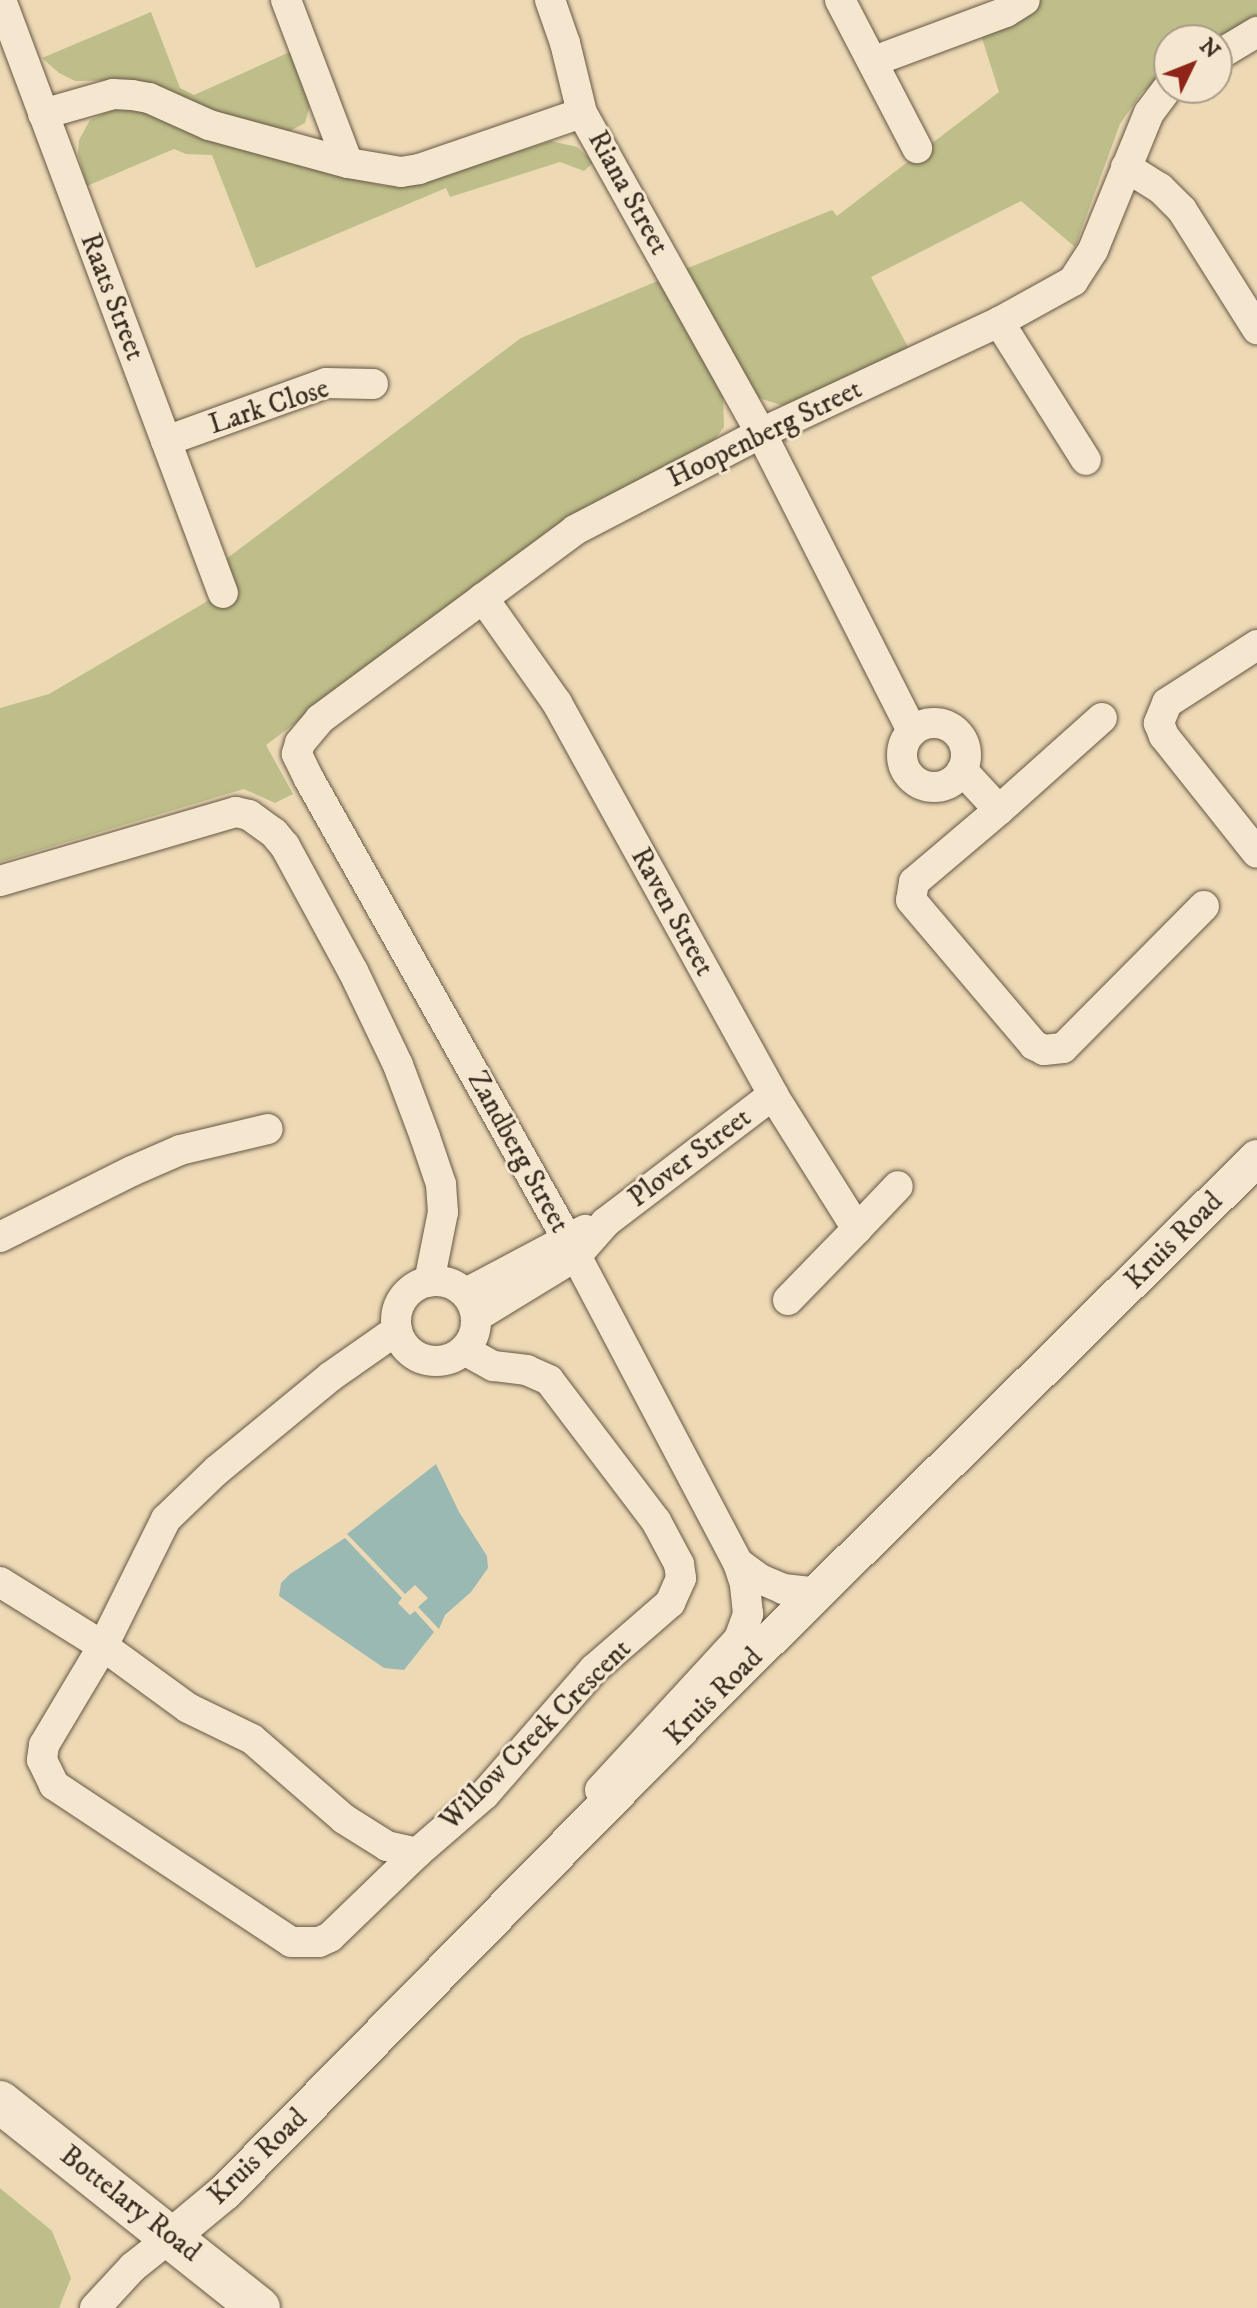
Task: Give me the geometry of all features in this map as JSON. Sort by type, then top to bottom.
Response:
[{"type":"main road","name":"Bottelary Road","points":[[0,2102],[259,2308]]},
{"type":"street","name":"Raats Street","points":[[1,0],[223,593]]},
{"type":"street","points":[[286,0],[348,163]]},
{"type":"street","points":[[550,0],[582,113]]},
{"type":"street","points":[[840,0],[874,61],[879,81],[917,148]]},
{"type":"street","points":[[874,61],[1006,12],[1025,0]]},
{"type":"street","points":[[1233,46],[1257,32]]},
{"type":"street","name":"Riana Street","points":[[43,114],[113,94],[132,95],[149,98],[209,125],[386,171],[419,169],[582,113],[761,433],[912,730]]},
{"type":"street","name":"Hoopenberg Street","points":[[300,743],[320,719],[575,530],[761,433],[999,322],[1073,281],[1082,271],[1149,113],[1156,104]]},
{"type":"street","points":[[1126,167],[1160,188],[1182,210],[1257,329]]},
{"type":"street","points":[[999,322],[1086,460]]},
{"type":"street","name":"Lark Close","points":[[166,441],[326,383],[373,384]]},
{"type":"street","name":"Raven Street","points":[[483,598],[557,703],[773,1095],[857,1229]]},
{"type":"street","points":[[1257,645],[1167,703],[1159,723],[1164,736],[1257,853]]},
{"type":"street","points":[[1102,718],[914,882],[911,900],[1034,1045],[1044,1050],[1063,1048],[1204,906]]},
{"type":"street","points":[[933,722],[954,729],[965,748],[962,770],[955,779],[934,787],[913,780],[902,761],[905,739],[912,730],[933,722]]},
{"type":"street","name":"Zandberg Street","points":[[300,743],[297,754],[309,779],[571,1246],[738,1563],[749,1605],[739,1639],[633,1750],[583,1810],[537,1876]]},
{"type":"street","points":[[962,770],[999,810]]},
{"type":"street","points":[[0,881],[236,812],[261,821],[285,846],[353,971],[398,1065],[425,1137],[441,1184],[443,1212],[429,1282]]},
{"type":"street","name":"Plover Street","points":[[571,1246],[773,1095]]},
{"type":"street","points":[[0,1237],[180,1150],[268,1129]]},
{"type":"street","name":"Kruis Road","points":[[172,2236],[225,2192],[718,1691],[1257,1158]]},
{"type":"street","points":[[788,1300],[898,1186]]},
{"type":"street","points":[[471,1305],[571,1246]]},
{"type":"street","points":[[429,1282],[453,1284],[471,1305],[473,1336],[464,1350],[454,1357],[431,1361],[409,1351],[397,1330],[396,1315],[401,1301],[411,1289],[429,1282]]},
{"type":"street","points":[[397,1330],[330,1377],[166,1519],[103,1646],[44,1745],[42,1760],[54,1785],[291,1942],[319,1942],[330,1937],[417,1853]]},
{"type":"street","name":"Willow Creek Crescent","points":[[0,1582],[103,1646],[188,1708],[252,1739],[344,1819],[387,1846],[417,1853],[484,1795],[594,1669],[670,1603],[681,1578],[679,1564],[656,1521],[549,1380],[527,1370],[493,1366],[464,1350]]},
{"type":"street","points":[[738,1563],[760,1579],[783,1589],[820,1593]]},
{"type":"street","points":[[95,2308],[133,2267],[172,2236]]},
{"type":"green space","points":[[1038,0],[1257,0],[1257,18],[1233,31],[1233,24],[1153,24],[1153,84],[1142,92],[1120,124],[1075,247],[1021,201],[871,277],[909,349],[792,405],[759,398],[751,390],[683,270],[832,210],[837,216],[999,92],[981,35]]},
{"type":"green space","points":[[151,12],[180,88],[194,95],[292,51],[311,102],[305,123],[286,133],[219,115],[136,80],[75,81],[59,73],[42,58]]},
{"type":"green space","points":[[118,107],[138,108],[210,140],[384,186],[415,184],[551,141],[577,147],[594,162],[584,171],[560,162],[450,197],[446,188],[256,268],[212,155],[186,154],[174,149],[87,186],[78,154],[79,140],[90,120]]},
{"type":"green space","points":[[660,280],[723,396],[724,427],[710,446],[581,510],[266,745],[293,794],[275,803],[244,789],[0,862],[0,708],[49,694],[211,599],[213,603],[239,594],[226,559],[521,338]]},
{"type":"green space","points":[[0,2188],[52,2231],[71,2278],[59,2308],[0,2308]]},
{"type":"water","points":[[436,1464],[459,1512],[487,1556],[488,1568],[471,1592],[445,1615],[439,1629],[418,1607],[428,1598],[415,1585],[405,1594],[347,1534]]},
{"type":"water","points":[[345,1538],[402,1598],[398,1603],[410,1615],[415,1611],[434,1632],[404,1670],[384,1668],[279,1596],[281,1583],[290,1574]]}]
